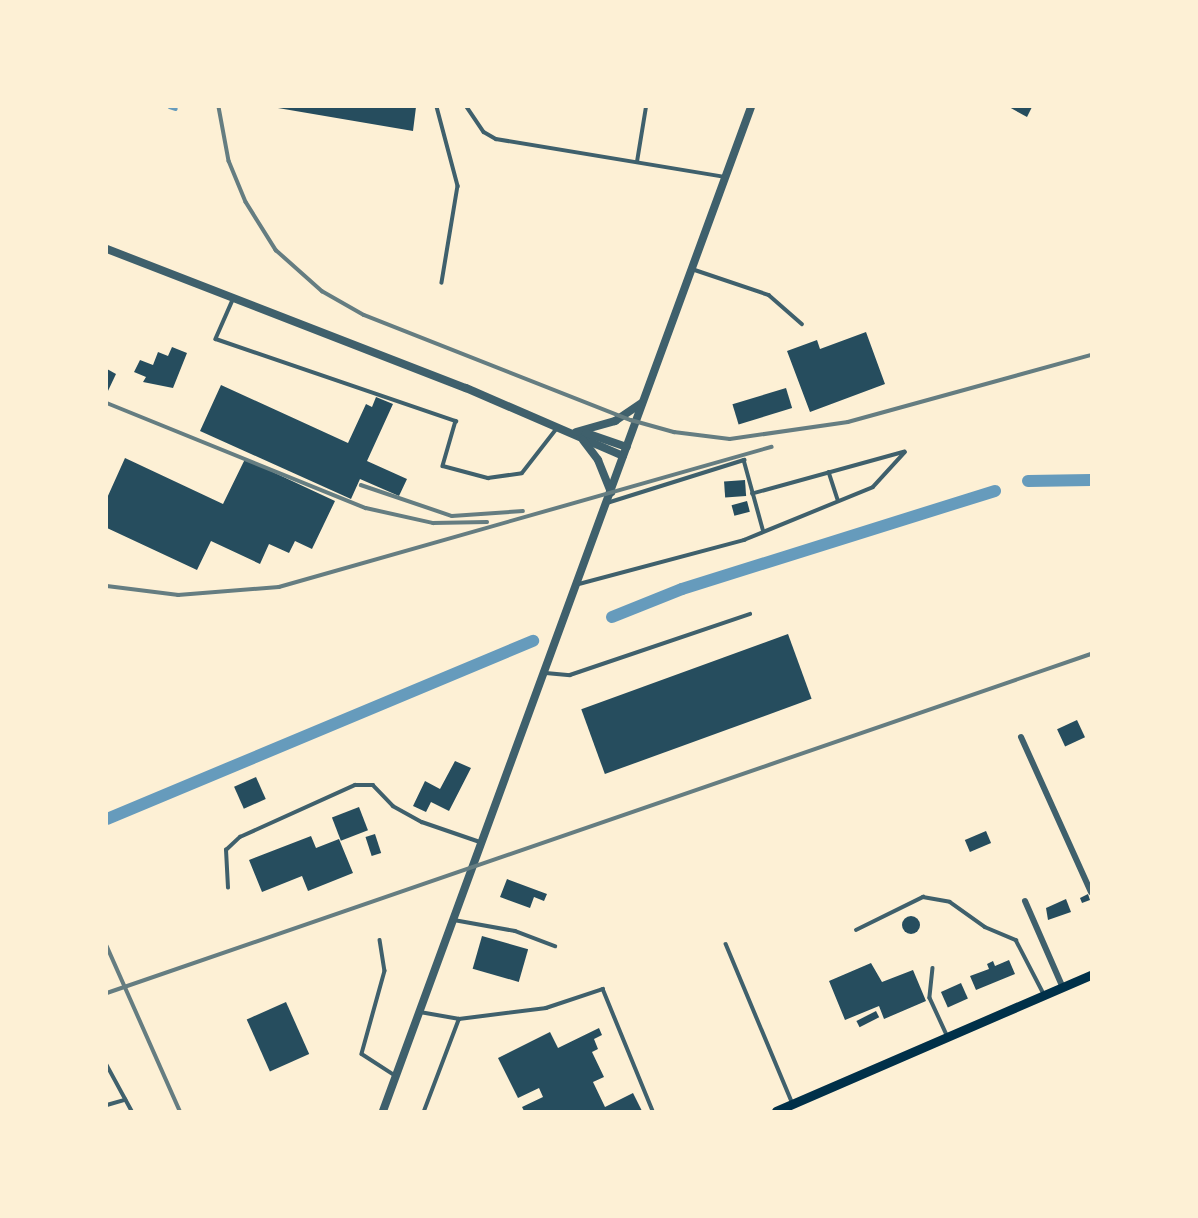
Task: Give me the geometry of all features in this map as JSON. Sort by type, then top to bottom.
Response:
[{"type":"main road","points":[[776,1111],[1091,975]]},
{"type":"street","points":[[383,1111],[751,107]]},
{"type":"street","points":[[107,249],[235,296],[559,425],[623,456]]},
{"type":"street","points":[[576,432],[615,421],[644,401]]},
{"type":"street","points":[[576,432],[592,433],[627,447]]},
{"type":"street","points":[[576,432],[598,460],[611,493]]},
{"type":"street","points":[[1021,737],[1091,892]]},
{"type":"street","points":[[1025,901],[1063,988]]},
{"type":"lane","points":[[437,107],[458,186],[442,283]]},
{"type":"lane","points":[[467,107],[484,132],[496,139],[726,177]]},
{"type":"lane","points":[[637,162],[646,107]]},
{"type":"lane","points":[[692,269],[769,295],[802,324]]},
{"type":"lane","points":[[235,296],[216,339],[456,421],[443,466],[488,478],[522,473],[559,425]]},
{"type":"lane","points":[[577,585],[744,541],[763,530],[873,487],[905,452],[753,494]]},
{"type":"lane","points":[[607,503],[744,460],[763,530]]},
{"type":"lane","points":[[829,472],[839,500]]},
{"type":"lane","points":[[543,673],[570,675],[750,614]]},
{"type":"lane","points":[[228,888],[226,850],[240,837],[355,785],[373,785],[393,806],[422,822],[482,843]]},
{"type":"lane","points":[[856,930],[923,897],[950,902],[985,927],[1016,940],[1045,995]]},
{"type":"lane","points":[[452,919],[516,931],[555,946]]},
{"type":"lane","points":[[380,940],[385,971],[362,1054],[396,1076]]},
{"type":"lane","points":[[726,944],[793,1104]]},
{"type":"lane","points":[[933,968],[930,998],[948,1037]]},
{"type":"lane","points":[[419,1012],[458,1019],[546,1008],[603,989],[653,1111]]},
{"type":"lane","points":[[424,1111],[458,1019]]},
{"type":"lane","points":[[107,1065],[132,1111]]},
{"type":"lane","points":[[107,1105],[125,1100]]},
{"type":"building","points":[[272,107],[416,107],[413,131]]},
{"type":"building","points":[[1009,107],[1032,107],[1027,117]]},
{"type":"building","points":[[866,332],[885,384],[810,412],[787,351],[817,340],[820,349]]},
{"type":"building","points":[[172,347],[187,353],[173,388],[143,382],[146,377],[134,372],[140,360],[153,365],[158,352],[168,356]]},
{"type":"building","points":[[107,369],[116,374],[107,393]]},
{"type":"building","points":[[221,385],[348,443],[366,404],[372,407],[376,397],[393,404],[367,461],[407,479],[399,496],[360,479],[351,499],[200,431]]},
{"type":"building","points":[[786,388],[792,408],[739,424],[732,404]]},
{"type":"building","points":[[125,458],[223,504],[245,459],[335,501],[312,549],[295,541],[289,553],[269,544],[260,564],[211,541],[197,570],[107,528],[107,498]]},
{"type":"building","points":[[745,480],[746,496],[725,497],[724,481]]},
{"type":"building","points":[[747,501],[750,512],[734,516],[732,505]]},
{"type":"building","points":[[788,634],[812,699],[605,774],[581,709]]},
{"type":"building","points":[[1077,720],[1085,737],[1065,747],[1057,729]]},
{"type":"building","points":[[455,761],[471,768],[449,811],[431,802],[426,812],[413,806],[425,781],[440,789]]},
{"type":"building","points":[[256,777],[266,799],[244,809],[234,787]]},
{"type":"building","points":[[359,807],[368,830],[341,841],[332,817]]},
{"type":"building","points":[[986,831],[991,843],[970,852],[965,840]]},
{"type":"building","points":[[375,834],[381,853],[372,856],[365,837]]},
{"type":"building","points":[[311,836],[316,848],[339,839],[353,873],[308,891],[302,876],[262,892],[249,860]]},
{"type":"building","points":[[507,879],[547,894],[544,901],[534,897],[530,908],[500,897]]},
{"type":"building","points":[[1088,894],[1090,900],[1082,903],[1080,898]]},
{"type":"building","points":[[1066,899],[1071,912],[1048,920],[1046,908]]},
{"type":"building","points":[[911,916],[917,919],[920,925],[917,931],[911,934],[905,931],[902,925],[905,919]]},
{"type":"building","points":[[482,936],[528,949],[519,982],[473,969]]},
{"type":"building","points":[[1009,960],[1015,974],[976,990],[970,976],[989,969],[987,964],[993,961],[995,966]]},
{"type":"building","points":[[871,963],[882,982],[913,970],[926,1001],[884,1019],[879,1006],[845,1020],[829,981]]},
{"type":"building","points":[[961,983],[968,999],[948,1007],[941,992]]},
{"type":"building","points":[[286,1002],[309,1054],[270,1072],[247,1019]]},
{"type":"building","points":[[876,1011],[879,1017],[860,1027],[856,1021]]},
{"type":"building","points":[[599,1028],[602,1035],[594,1039],[598,1049],[592,1052],[604,1077],[593,1082],[605,1107],[633,1093],[642,1111],[524,1111],[522,1107],[543,1097],[539,1088],[518,1098],[498,1058],[550,1032],[558,1048]]},
{"type":"waterway","points":[[170,107],[176,109]]},
{"type":"waterway","points":[[1028,481],[1091,480]]},
{"type":"waterway","points":[[612,617],[682,589],[995,491]]},
{"type":"waterway","points":[[107,819],[533,641]]},
{"type":"railway","points":[[219,107],[229,161],[246,202],[276,250],[322,291],[364,315],[631,420],[674,432],[730,439],[848,422],[1091,355]]},
{"type":"railway","points":[[107,403],[366,508],[433,523],[487,522]]},
{"type":"railway","points":[[107,586],[178,595],[279,587],[771,447]]},
{"type":"railway","points":[[361,485],[452,516],[523,511]]},
{"type":"railway","points":[[107,993],[1091,654]]},
{"type":"railway","points":[[107,946],[180,1111]]}]
